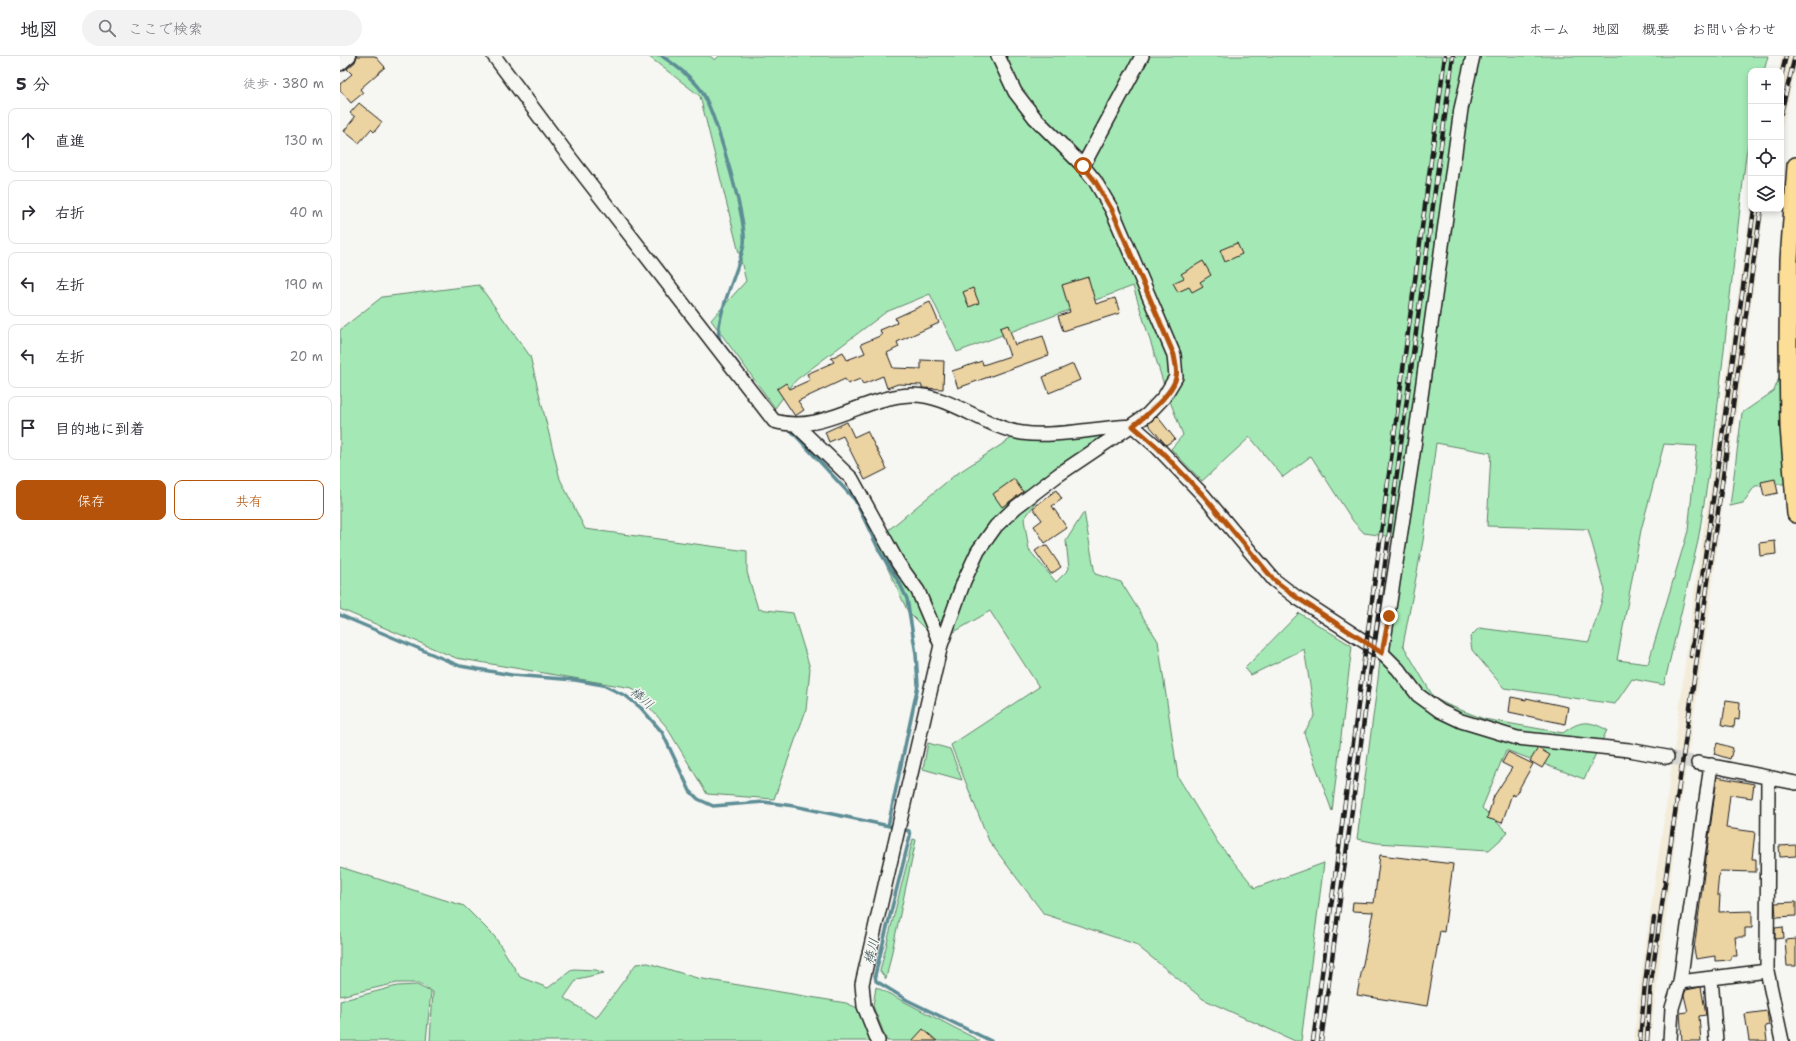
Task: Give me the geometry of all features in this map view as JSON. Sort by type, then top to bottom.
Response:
[{"type":"main road","points":[[1796,166],[1789,260],[1788,344],[1789,427],[1796,514]]},
{"type":"street","points":[[340,64],[349,56]]},
{"type":"street","points":[[494,56],[571,159],[774,421],[797,426],[811,424],[889,398],[911,395],[929,397],[998,427],[1023,433],[1057,433],[1106,427],[1133,426],[1157,447],[1203,495],[1274,580],[1296,597],[1382,653],[1418,695],[1440,711],[1461,721],[1517,738],[1606,747],[1666,757]]},
{"type":"street","points":[[878,1041],[864,1006],[862,984],[940,645],[964,581],[978,551],[996,526],[1016,507],[1058,475],[1133,426],[1147,415],[1164,397],[1176,378],[1174,355],[1112,210],[1095,181],[1083,166],[1035,118],[1015,92],[998,56]]},
{"type":"street","points":[[1083,166],[1142,56]]},
{"type":"street","points":[[1382,653],[1413,454],[1461,108],[1473,56]]},
{"type":"street","points":[[797,426],[852,479],[898,563],[918,591],[940,645]]},
{"type":"street","points":[[1698,763],[1796,783]]},
{"type":"street","points":[[1670,1041],[1672,1008],[1680,982],[1711,765]]},
{"type":"street","points":[[1768,777],[1767,971],[1782,1041]]},
{"type":"street","points":[[1680,982],[1767,971]]},
{"type":"street","points":[[1711,978],[1716,1041]]},
{"type":"shaded area","points":[[1782,56],[1796,56],[1796,67],[1784,118],[1784,68],[1779,68]]},
{"type":"shaded area","points":[[1750,212],[1764,212],[1736,418],[1724,487],[1710,609],[1677,827],[1650,1041],[1634,1041],[1639,989],[1675,744],[1692,607]]},
{"type":"green space","points":[[648,56],[710,56],[715,60],[719,56],[1768,56],[1765,68],[1748,68],[1748,145],[1713,447],[1698,541],[1664,685],[1632,679],[1615,704],[1504,688],[1472,650],[1470,637],[1479,628],[1589,642],[1605,590],[1588,529],[1487,526],[1491,453],[1436,443],[1423,541],[1403,645],[1434,698],[1484,719],[1563,733],[1575,726],[1585,723],[1595,724],[1607,730],[1584,779],[1506,750],[1482,808],[1508,833],[1489,850],[1377,843],[1357,839],[1378,679],[1393,537],[1364,533],[1353,521],[1311,456],[1283,477],[1250,437],[1202,481],[1171,449],[1183,435],[1165,388],[1133,286],[957,352],[930,294],[886,312],[796,380],[775,408],[711,320],[746,281],[700,96]],"holes":[[[1664,444],[1697,446],[1688,531],[1648,664],[1617,660],[1641,530]]]},
{"type":"green space","points":[[479,285],[530,356],[560,479],[585,529],[747,551],[747,572],[758,609],[793,613],[810,668],[806,710],[774,799],[707,794],[666,726],[632,688],[456,658],[340,609],[340,330],[382,297]]},
{"type":"green space","points":[[1795,336],[1796,483],[1755,486],[1743,503],[1730,506],[1742,413],[1774,391]]},
{"type":"green space","points":[[1129,421],[1066,461],[1024,519],[1029,550],[1056,582],[1069,569],[1066,541],[1084,512],[1095,574],[1121,582],[1158,641],[1178,777],[1218,843],[1255,888],[1324,863],[1301,1041],[1295,1041],[1203,999],[1135,944],[1044,914],[989,841],[951,745],[1039,687],[990,611],[949,635],[930,634],[908,612],[875,541],[955,475],[1027,428]]},
{"type":"green space","points":[[1299,613],[1352,646],[1332,811],[1304,733],[1315,715],[1304,649],[1251,675],[1245,668]]},
{"type":"green space","points":[[928,743],[950,749],[962,780],[923,769]]},
{"type":"green space","points":[[913,839],[916,840],[886,979],[880,971]]},
{"type":"green space","points":[[340,867],[464,906],[495,937],[520,977],[548,988],[573,969],[596,970],[604,973],[577,979],[564,998],[596,1018],[636,964],[648,963],[697,978],[846,1003],[862,1010],[872,1041],[430,1041],[433,992],[419,983],[397,983],[340,996]]},
{"type":"green space","points":[[417,985],[431,992],[426,1041],[340,1041],[340,1001],[397,986]]},
{"type":"green space","points":[[876,987],[980,1041],[887,1041],[873,1006]]},
{"type":"building","points":[[357,56],[375,56],[385,67],[360,89],[363,93],[351,103],[340,90],[340,84],[352,74],[347,69],[355,62]]},
{"type":"building","points":[[359,103],[382,122],[374,132],[371,129],[359,143],[344,131],[355,117],[350,113]]},
{"type":"building","points":[[1237,243],[1242,254],[1225,262],[1220,250]]},
{"type":"building","points":[[1203,261],[1211,275],[1200,282],[1203,286],[1192,292],[1189,287],[1178,292],[1173,283],[1184,278],[1181,274]]},
{"type":"building","points":[[1088,277],[1096,304],[1115,298],[1120,313],[1063,331],[1058,316],[1070,312],[1062,285]]},
{"type":"building","points":[[973,288],[979,303],[969,307],[963,292]]},
{"type":"building","points":[[930,302],[939,323],[897,342],[899,347],[887,353],[893,368],[921,369],[921,360],[944,361],[943,389],[922,388],[922,385],[898,384],[887,388],[883,376],[863,384],[860,379],[848,384],[845,379],[798,401],[804,410],[795,416],[777,389],[786,383],[790,389],[810,380],[807,374],[834,362],[831,358],[843,352],[847,360],[865,353],[861,344],[882,335],[880,330],[897,323],[895,318]]},
{"type":"building","points":[[1008,325],[1015,345],[1043,336],[1049,355],[958,388],[952,371],[982,361],[983,365],[1010,356],[1000,328]]},
{"type":"building","points":[[1073,364],[1080,380],[1049,393],[1043,377]]},
{"type":"building","points":[[1157,416],[1175,439],[1166,445],[1148,424]]},
{"type":"building","points":[[847,422],[854,437],[867,431],[887,469],[865,480],[843,436],[829,442],[825,432]]},
{"type":"building","points":[[1014,479],[1023,492],[1002,507],[993,494]]},
{"type":"building","points":[[1775,479],[1778,493],[1764,496],[1761,482]]},
{"type":"building","points":[[1056,490],[1062,499],[1052,506],[1067,528],[1045,543],[1034,526],[1042,520],[1033,508]]},
{"type":"building","points":[[1775,541],[1776,554],[1760,556],[1759,543]]},
{"type":"building","points":[[1047,546],[1061,567],[1051,574],[1035,551],[1041,547]]},
{"type":"building","points":[[1511,697],[1526,700],[1526,698],[1568,707],[1565,724],[1509,712]]},
{"type":"building","points":[[1726,700],[1740,702],[1739,720],[1735,719],[1734,727],[1722,725]]},
{"type":"building","points":[[1717,743],[1733,748],[1730,759],[1714,754]]},
{"type":"building","points":[[1538,748],[1550,755],[1542,768],[1530,761]]},
{"type":"building","points":[[1508,752],[1533,764],[1515,796],[1512,794],[1502,823],[1487,818],[1494,796],[1512,768],[1502,763]]},
{"type":"building","points":[[1717,777],[1754,784],[1752,798],[1730,795],[1726,828],[1755,832],[1752,859],[1756,859],[1756,872],[1721,871],[1719,873],[1717,895],[1720,895],[1719,912],[1752,911],[1752,928],[1745,928],[1745,937],[1735,937],[1737,956],[1731,956],[1731,960],[1715,961],[1715,956],[1696,959],[1694,949]]},
{"type":"building","points":[[1796,845],[1796,856],[1780,857],[1779,846]]},
{"type":"building","points":[[1380,855],[1453,864],[1444,932],[1440,931],[1427,1006],[1357,995],[1373,912],[1352,911],[1353,902],[1374,903]]},
{"type":"building","points":[[1796,902],[1796,916],[1776,917],[1775,903]]},
{"type":"building","points":[[1783,927],[1784,938],[1775,939],[1775,928]]},
{"type":"building","points":[[1796,939],[1796,966],[1787,966],[1785,940]]},
{"type":"building","points":[[1701,987],[1706,1015],[1699,1016],[1701,1041],[1682,1041],[1680,1013],[1688,1012],[1684,995],[1686,990]]},
{"type":"building","points":[[1767,1011],[1769,1025],[1765,1026],[1767,1041],[1749,1041],[1745,1014]]},
{"type":"building","points":[[923,1029],[937,1041],[912,1041]]},
{"type":"waterway","points":[[662,56],[678,67],[701,90],[722,142],[741,212],[744,231],[744,244],[723,308],[719,332],[720,340],[738,364]]},
{"type":"waterway","points":[[788,427],[855,500],[880,552],[900,584],[907,599],[916,654],[918,685],[888,826]]},
{"type":"waterway","name":"棒川","points":[[340,615],[460,666],[512,675],[575,680],[603,685],[626,696],[641,708],[662,732],[690,791],[698,799],[713,806],[764,802],[794,806],[894,827]]},
{"type":"waterway","name":"棒川","points":[[903,829],[909,831],[910,836],[875,975],[876,981],[907,1000],[991,1041]]},
{"type":"tunnel","points":[[1667,757],[1698,763]]},
{"type":"railway","points":[[1313,1041],[1445,56]]},
{"type":"railway","points":[[1321,1041],[1453,56]]},
{"type":"railway","points":[[1783,68],[1786,56]]},
{"type":"railway","points":[[1783,104],[1795,56]]},
{"type":"railway","points":[[1691,656],[1754,212]]},
{"type":"railway","points":[[1647,1041],[1651,982],[1761,212]]},
{"type":"railway","points":[[1640,1041],[1645,983],[1654,918]]},
{"type":"route","points":[[1083,166],[1095,181],[1112,210],[1174,355],[1176,378],[1164,397],[1147,415],[1133,426],[1157,447],[1203,495],[1274,580],[1296,597],[1382,653],[1389,616]]}]
